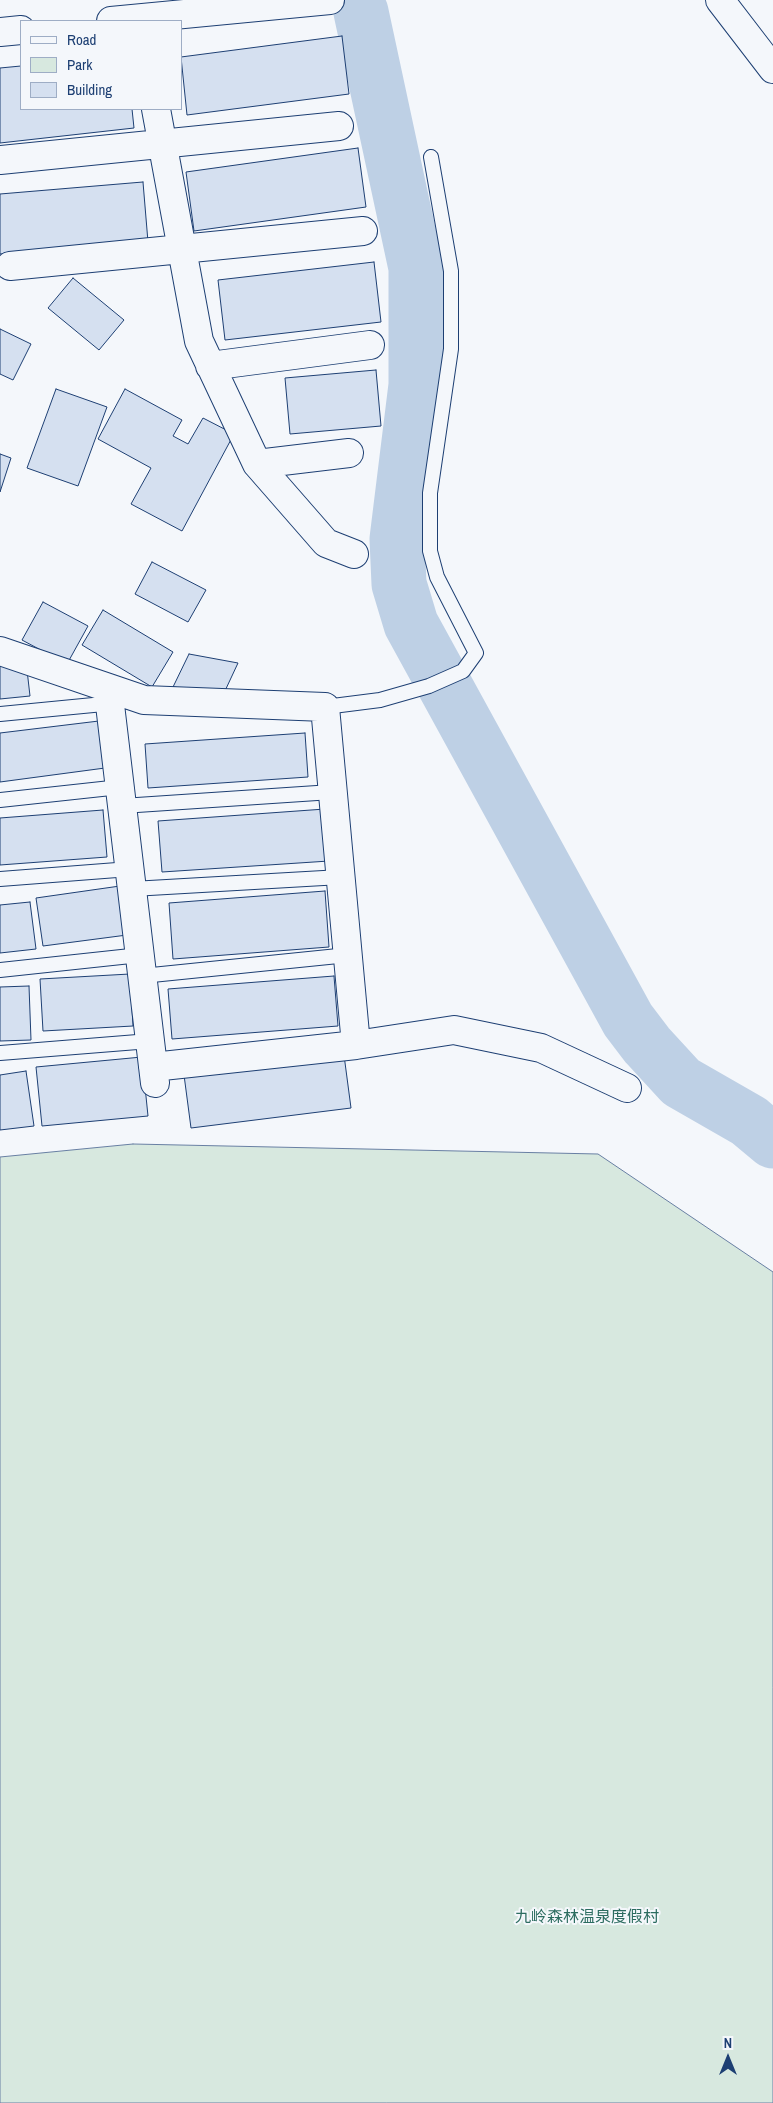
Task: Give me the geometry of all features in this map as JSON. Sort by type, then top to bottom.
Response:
[{"type":"street","points":[[114,20],[139,13],[330,0]]},
{"type":"street","points":[[720,0],[773,69]]},
{"type":"street","points":[[0,32],[20,30]]},
{"type":"street","points":[[156,110],[199,341],[210,366],[257,464],[326,543],[354,554]]},
{"type":"street","points":[[0,160],[339,126]]},
{"type":"street","points":[[10,266],[363,231]]},
{"type":"street","points":[[210,366],[370,345]]},
{"type":"street","points":[[257,464],[349,453]]},
{"type":"street","points":[[0,651],[109,696],[144,700],[325,707],[356,1045]]},
{"type":"street","points":[[109,696],[154,1075],[454,1030],[542,1048],[627,1088]]},
{"type":"lane","points":[[325,707],[380,700],[429,686],[463,671],[476,654],[437,576],[430,551],[430,493],[451,349],[451,271],[431,157]]},
{"type":"lane","points":[[0,714],[109,696]]},
{"type":"lane","points":[[0,800],[332,792]]},
{"type":"lane","points":[[0,879],[340,877]]},
{"type":"lane","points":[[0,970],[141,966],[348,955]]},
{"type":"lane","points":[[0,1054],[150,1041]]},
{"type":"green space","name":"九岭森林温泉度假村","points":[[133,1144],[598,1154],[773,1272],[773,2103],[0,2103],[0,1157]]},
{"type":"building","points":[[342,36],[349,94],[187,115],[182,57]]},
{"type":"building","points":[[20,66],[20,110],[132,110],[134,128],[0,143],[0,68]]},
{"type":"building","points":[[358,148],[366,207],[194,231],[186,172]]},
{"type":"building","points":[[143,182],[148,242],[0,254],[0,194]]},
{"type":"building","points":[[374,262],[381,322],[225,340],[218,280]]},
{"type":"building","points":[[73,278],[124,320],[99,350],[48,308]]},
{"type":"building","points":[[0,329],[31,344],[13,380],[0,374]]},
{"type":"building","points":[[376,370],[381,426],[290,434],[285,378]]},
{"type":"building","points":[[56,389],[107,407],[78,486],[27,468]]},
{"type":"building","points":[[125,389],[182,420],[173,436],[188,444],[203,418],[234,434],[182,531],[131,504],[151,468],[98,439]]},
{"type":"building","points":[[0,454],[11,458],[0,492]]},
{"type":"building","points":[[152,562],[206,590],[188,622],[135,594]]},
{"type":"building","points":[[43,602],[88,626],[67,664],[22,640]]},
{"type":"building","points":[[103,610],[173,652],[152,687],[82,645]]},
{"type":"building","points":[[189,654],[238,663],[224,693],[173,687]]},
{"type":"building","points":[[0,661],[27,670],[30,696],[0,699]]},
{"type":"building","points":[[99,721],[105,768],[0,782],[0,733]]},
{"type":"building","points":[[305,733],[308,777],[148,788],[145,744]]},
{"type":"building","points":[[325,809],[329,861],[162,872],[158,821]]},
{"type":"building","points":[[103,810],[107,857],[0,865],[0,818]]},
{"type":"building","points":[[120,886],[127,935],[43,946],[36,898]]},
{"type":"building","points":[[325,891],[329,947],[173,959],[169,903]]},
{"type":"building","points":[[30,902],[36,949],[0,953],[0,905]]},
{"type":"building","points":[[130,974],[133,1026],[43,1031],[40,979]]},
{"type":"building","points":[[334,976],[338,1026],[172,1039],[168,989]]},
{"type":"building","points":[[29,986],[31,1040],[0,1041],[0,987]]},
{"type":"building","points":[[344,1055],[351,1108],[191,1128],[184,1075]]},
{"type":"building","points":[[142,1057],[148,1116],[42,1126],[36,1067]]},
{"type":"building","points":[[26,1071],[34,1126],[0,1130],[0,1075]]},
{"type":"waterway","points":[[361,12],[416,268],[416,385],[397,539],[399,584],[411,624],[628,1020],[647,1045],[681,1082],[749,1121],[773,1141]]}]
